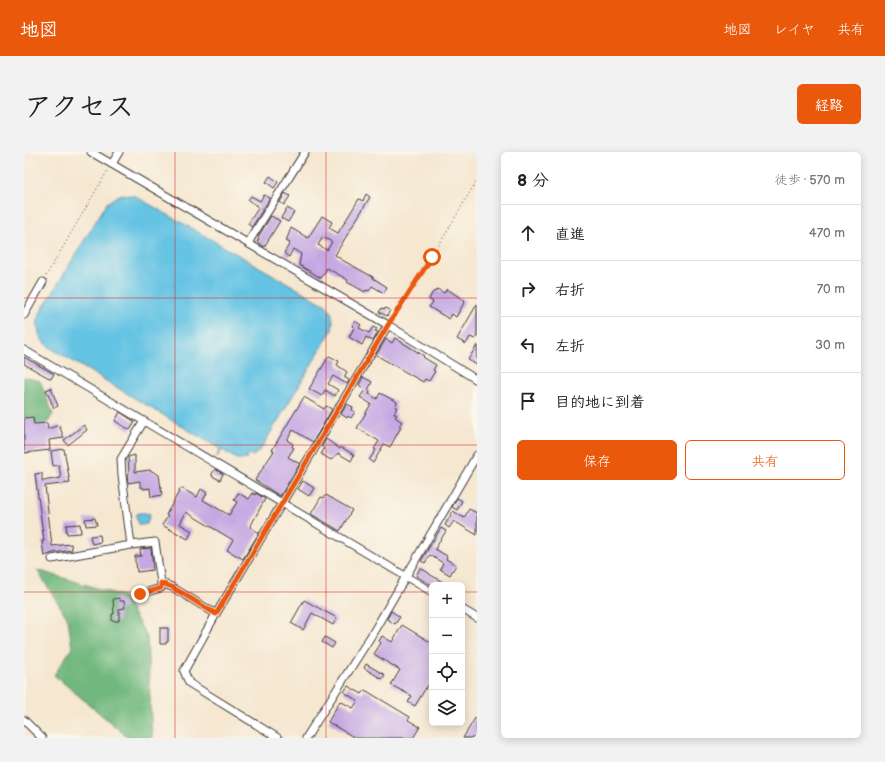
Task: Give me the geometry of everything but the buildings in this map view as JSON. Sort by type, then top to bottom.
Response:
[{"type":"street","points":[[91,152],[388,325],[477,380]]},
{"type":"street","points":[[112,164],[119,152]]},
{"type":"street","points":[[248,244],[305,152]]},
{"type":"street","points":[[24,315],[43,282]]},
{"type":"street","points":[[278,738],[188,684],[184,670],[388,325]]},
{"type":"street","points":[[24,350],[429,590]]},
{"type":"street","points":[[131,546],[121,459],[144,420]]},
{"type":"street","points":[[306,738],[371,636],[477,455]]},
{"type":"street","points":[[52,558],[155,542],[161,588],[140,594]]},
{"type":"street","points":[[161,583],[172,587],[216,614]]},
{"type":"street","points":[[465,611],[477,618]]},
{"type":"street","points":[[24,720],[42,738]]},
{"type":"path","points":[[43,282],[112,164]]},
{"type":"path","points":[[388,325],[432,257],[477,180]]},
{"type":"green space","points":[[24,377],[40,381],[53,414],[43,430],[26,417],[24,418]]},
{"type":"green space","points":[[37,570],[123,596],[147,637],[152,738],[129,738],[54,675],[72,648],[68,619]]},
{"type":"water","points":[[122,194],[135,196],[326,305],[332,313],[332,330],[261,449],[253,456],[249,454],[247,455],[247,459],[237,459],[222,450],[216,458],[220,449],[49,347],[40,337],[38,329],[39,315],[107,203]]},
{"type":"water","points":[[139,513],[150,514],[147,524],[138,524],[136,515]]},
{"type":"route","points":[[140,594],[161,588],[161,583],[172,587],[216,614],[388,325],[432,257]]}]
